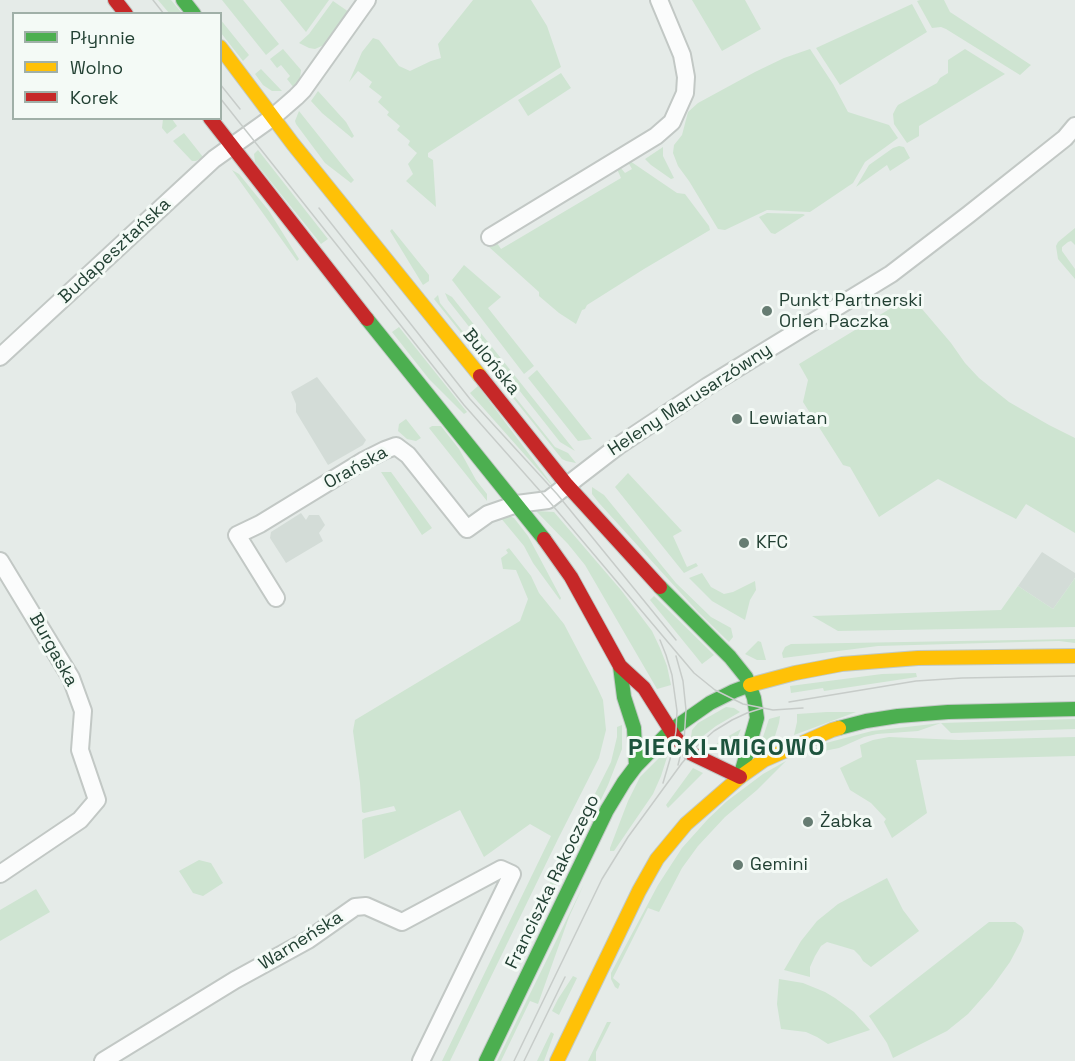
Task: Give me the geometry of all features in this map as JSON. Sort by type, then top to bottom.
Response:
[{"type":"main road","points":[[115,0],[124,12]]},
{"type":"main road","points":[[183,0],[192,12]]},
{"type":"main road","name":"Bulońska","points":[[222,50],[342,206],[567,484],[669,597],[730,657],[750,685]]},
{"type":"main road","points":[[212,120],[554,552],[571,576],[620,666],[644,688],[670,731],[693,755],[740,777]]},
{"type":"main road","name":"Franciszka Rakoczego","points":[[486,1061],[607,810],[636,766],[686,718],[734,691],[750,685],[842,664],[918,658],[1075,656]]},
{"type":"main road","points":[[620,666],[624,697],[633,728],[636,766]]},
{"type":"main road","points":[[740,777],[756,718],[750,685]]},
{"type":"main road","points":[[557,1061],[639,891],[657,859],[686,824],[740,777],[764,760],[832,730],[866,721],[948,712],[1075,709]]},
{"type":"street","name":"Budapesztańska","points":[[0,357],[205,167],[273,117],[303,90],[367,0]]},
{"type":"street","points":[[490,237],[656,136],[672,122],[685,93],[686,77],[682,55],[659,0]]},
{"type":"street","name":"Heleny Marusarzówny","points":[[517,504],[548,500],[618,447],[708,386],[891,274],[1065,138],[1075,126]]},
{"type":"street","name":"Orańska","points":[[276,598],[237,535],[260,524],[385,450],[396,446],[408,455],[467,530],[488,513],[517,504]]},
{"type":"street","name":"Burgaska","points":[[0,561],[71,678],[83,711],[80,750],[97,800],[80,820],[0,874]]},
{"type":"street","name":"Warneńska","points":[[103,1061],[235,980],[308,940],[355,907],[366,906],[402,922],[501,869],[512,873],[421,1061]]},
{"type":"shaded area","points":[[317,377],[366,440],[363,445],[328,465],[296,412],[296,404],[291,392]]},
{"type":"shaded area","points":[[301,513],[306,520],[309,515],[319,515],[325,525],[319,533],[323,541],[286,563],[270,538],[271,532]]},
{"type":"shaded area","points":[[1042,552],[1075,573],[1075,578],[1053,609],[1018,586]]},
{"type":"green space","points":[[158,0],[171,0],[181,12],[168,12]]},
{"type":"green space","points":[[222,0],[243,0],[279,44],[266,55]]},
{"type":"green space","points":[[280,0],[329,0],[306,32]]},
{"type":"green space","points":[[473,0],[531,0],[547,26],[561,67],[428,153],[428,157],[433,160],[436,207],[406,181],[413,174],[408,164],[417,153],[408,145],[410,141],[397,130],[400,126],[387,115],[389,112],[378,102],[382,97],[369,87],[372,82],[358,71],[349,82],[362,52],[373,38],[379,40],[399,66],[410,71],[441,58],[438,44]]},
{"type":"green space","points":[[692,0],[745,0],[761,29],[722,51]]},
{"type":"green space","points":[[944,0],[950,12],[1031,65],[1020,75],[946,29],[932,28],[917,1]]},
{"type":"green space","points":[[333,1],[349,12],[324,45],[315,49],[299,43],[309,34]]},
{"type":"green space","points":[[912,4],[927,32],[840,85],[816,48]]},
{"type":"green space","points":[[222,21],[249,55],[243,61],[222,34]]},
{"type":"green space","points":[[283,49],[301,70],[300,78],[294,88],[287,79],[290,76],[281,65],[277,68],[270,59]]},
{"type":"green space","points":[[810,49],[848,112],[889,125],[898,138],[865,162],[853,183],[810,212],[767,210],[725,230],[718,229],[678,166],[673,153],[674,145],[682,135],[688,112],[698,103],[755,72]]},
{"type":"green space","points":[[965,49],[1005,74],[919,126],[919,136],[907,143],[894,124],[893,114],[896,108],[937,83],[948,73],[948,60]]},
{"type":"green space","points":[[261,69],[282,91],[272,91],[263,85],[255,74]]},
{"type":"green space","points":[[561,73],[571,88],[528,116],[518,100]]},
{"type":"green space","points":[[318,91],[346,122],[354,136],[352,138],[311,101]]},
{"type":"green space","points":[[299,111],[354,180],[351,183],[325,163],[296,124]]},
{"type":"green space","points":[[163,120],[173,120],[177,126],[167,134],[162,128]]},
{"type":"green space","points":[[184,133],[203,157],[192,161],[173,141]]},
{"type":"green space","points":[[899,146],[904,147],[910,158],[890,171],[887,165],[856,187],[869,165]]},
{"type":"green space","points":[[663,147],[663,156],[674,178],[671,179],[645,159]]},
{"type":"green space","points":[[258,150],[328,239],[321,244],[255,162],[254,154]]},
{"type":"green space","points":[[630,161],[677,193],[685,194],[710,230],[587,305],[582,310],[576,324],[539,296],[539,292],[489,247],[492,243],[497,243],[501,249],[621,178],[617,169],[620,167],[625,173],[632,169],[628,162]]},
{"type":"green space","points":[[232,170],[239,174],[269,211],[299,259],[297,261]]},
{"type":"green space","points":[[767,213],[805,215],[775,234],[771,233],[759,217]]},
{"type":"green space","points":[[1075,228],[1075,245],[1071,241],[1068,242],[1062,247],[1062,251],[1075,269],[1075,279],[1058,259],[1056,246]]},
{"type":"green space","points":[[392,229],[429,275],[429,281],[423,285],[390,231]]},
{"type":"green space","points":[[464,265],[501,297],[488,308],[534,366],[524,374],[452,280]]},
{"type":"green space","points":[[445,293],[452,297],[575,451],[560,442],[448,300]]},
{"type":"green space","points":[[438,295],[440,303],[555,447],[568,453],[576,463],[562,459],[434,299]]},
{"type":"green space","points":[[911,296],[979,378],[1009,402],[1075,438],[1075,533],[1026,504],[1016,519],[938,479],[879,517],[850,467],[843,465],[803,402],[808,380],[799,364]]},
{"type":"green space","points":[[399,327],[467,412],[464,414],[429,379],[392,332]]},
{"type":"green space","points":[[537,370],[592,439],[578,441],[528,378]]},
{"type":"green space","points":[[478,386],[556,490],[470,393]]},
{"type":"green space","points":[[406,419],[421,438],[416,441],[407,439],[398,431],[399,424]]},
{"type":"green space","points":[[441,426],[459,449],[476,480],[487,494],[487,501],[429,428]]},
{"type":"green space","points":[[381,472],[391,472],[432,528],[422,535]]},
{"type":"green space","points":[[628,473],[682,531],[673,536],[687,567],[696,563],[698,566],[684,573],[615,487]]},
{"type":"green space","points":[[592,487],[604,495],[676,583],[711,617],[731,628],[733,637],[729,642],[698,612],[599,503],[592,494]]},
{"type":"green space","points":[[536,511],[554,512],[621,590],[652,631],[667,666],[671,685],[657,689],[585,565]]},
{"type":"green space","points":[[500,517],[514,518],[528,536],[560,600],[533,563],[524,546]]},
{"type":"green space","points":[[509,548],[531,576],[539,593],[564,624],[603,700],[606,730],[599,758],[450,1061],[442,1061],[551,836],[530,824],[484,857],[460,810],[364,859],[362,820],[396,811],[394,806],[362,812],[353,731],[355,720],[520,621],[528,599],[516,570],[503,569],[501,558],[508,553],[506,550]]},
{"type":"green space","points":[[702,573],[711,587],[724,594],[755,581],[756,590],[750,600],[745,620],[712,601],[689,578]]},
{"type":"green space","points":[[1075,578],[1075,627],[838,631],[812,616],[1001,610],[1018,586],[1053,609]]},
{"type":"green space","points":[[654,596],[714,655],[702,664],[650,600]]},
{"type":"green space","points":[[1075,639],[1075,643],[1059,641],[878,646],[783,658],[782,653],[785,647],[791,644]]},
{"type":"green space","points":[[758,641],[761,642],[766,660],[757,660],[745,654]]},
{"type":"green space","points":[[916,673],[917,677],[824,691],[823,688],[791,693],[790,686],[882,674]]},
{"type":"green space","points":[[726,707],[740,712],[716,726],[694,743],[691,737],[692,730],[698,723]]},
{"type":"green space","points":[[856,712],[794,735],[797,714]]},
{"type":"green space","points":[[780,716],[775,736],[778,743],[759,749],[769,719]]},
{"type":"green space","points":[[1075,719],[1075,729],[951,733],[941,723]]},
{"type":"green space","points":[[941,723],[918,731],[877,734],[839,748],[806,753],[826,743],[872,731]]},
{"type":"green space","points":[[622,725],[622,749],[608,785],[571,861],[530,930],[544,895],[611,762],[617,727]]},
{"type":"green space","points":[[741,729],[737,738],[729,746],[720,750],[710,750],[720,741]]},
{"type":"green space","points":[[889,737],[959,740],[1075,737],[1075,756],[916,760],[927,813],[892,838],[884,822],[886,819],[871,803],[850,790],[840,768],[862,757],[860,745]]},
{"type":"green space","points":[[668,749],[661,776],[653,794],[614,851],[610,851],[628,801],[640,777]]},
{"type":"green space","points":[[786,761],[725,817],[698,846],[682,868],[659,912],[648,908],[613,978],[620,984],[618,989],[615,987],[611,973],[658,885],[682,848],[727,801],[763,774]]},
{"type":"green space","points":[[693,768],[703,773],[668,808],[666,805]]},
{"type":"green space","points":[[199,860],[211,863],[223,883],[203,896],[193,893],[179,871]]},
{"type":"green space","points":[[887,878],[903,910],[919,931],[871,967],[854,950],[827,942],[821,946],[815,956],[810,967],[810,977],[784,970],[801,941],[817,921],[838,904]]},
{"type":"green space","points":[[584,884],[569,917],[538,1004],[530,1001],[501,1061],[497,1061]]},
{"type":"green space","points":[[36,889],[50,912],[0,941],[0,910]]},
{"type":"green space","points":[[989,922],[1015,922],[1022,927],[1024,931],[1021,941],[1010,962],[968,1014],[947,1031],[893,1058],[887,1043],[869,1016]]},
{"type":"green space","points":[[573,976],[577,978],[559,1015],[552,1011]]},
{"type":"green space","points":[[779,979],[803,983],[825,992],[854,1012],[870,1030],[828,1044],[806,1032],[781,1029],[777,1004]]},
{"type":"green space","points":[[607,1022],[611,1022],[596,1052],[596,1061],[588,1061]]},
{"type":"green space","points":[[551,1032],[554,1034],[544,1061],[537,1061]]},
{"type":"tram line","points":[[153,0],[162,12]]},
{"type":"tram line","points":[[222,86],[240,109]]},
{"type":"tram line","points":[[222,101],[464,405],[548,500],[694,673],[715,690],[743,704],[773,710],[803,708]]},
{"type":"tram line","points":[[319,208],[470,399],[557,494],[676,640]]},
{"type":"tram line","points":[[660,640],[672,675],[677,711],[673,749],[663,783]]},
{"type":"tram line","points":[[676,656],[683,681],[686,710],[684,741],[678,765]]},
{"type":"tram line","points":[[789,702],[916,681],[1075,676]]},
{"type":"tram line","points":[[514,1061],[602,879],[628,837],[697,746],[714,731],[732,720],[763,708]]},
{"type":"tram line","points":[[524,1061],[565,977]]},
{"type":"traffic: fast","points":[[183,0],[192,12]]},
{"type":"traffic: fast","points":[[367,319],[544,539]]},
{"type":"traffic: fast","points":[[660,587],[730,657],[746,677],[754,698],[757,718],[740,777]]},
{"type":"traffic: fast","points":[[620,666],[624,697],[634,728],[636,766]]},
{"type":"traffic: fast","points":[[486,1061],[607,810],[624,782],[636,766],[670,731],[710,703],[750,685]]},
{"type":"traffic: fast","points":[[839,728],[898,716],[948,712],[1075,709]]},
{"type":"traffic: slow","points":[[222,50],[293,144],[480,376]]},
{"type":"traffic: slow","points":[[750,685],[842,664],[918,658],[1075,656]]},
{"type":"traffic: slow","points":[[557,1061],[639,891],[657,859],[686,824],[740,777],[764,760],[839,728]]},
{"type":"traffic: jam","points":[[115,0],[124,12]]},
{"type":"traffic: jam","points":[[212,120],[367,319]]},
{"type":"traffic: jam","points":[[480,376],[567,485],[660,587]]},
{"type":"traffic: jam","points":[[544,539],[571,577],[620,666],[644,688],[675,737],[690,753],[740,777]]},
{"type":"place","name":"Punkt Partnerski Orlen Paczka","points":[[767,311]]},
{"type":"place","name":"Lewiatan","points":[[737,419]]},
{"type":"place","name":"KFC","points":[[744,543]]},
{"type":"place","name":"Żabka","points":[[808,822]]},
{"type":"place","name":"Gemini","points":[[738,865]]},
{"type":"district","name":"PIECKI-MIGOWO","points":[[727,748]]}]
